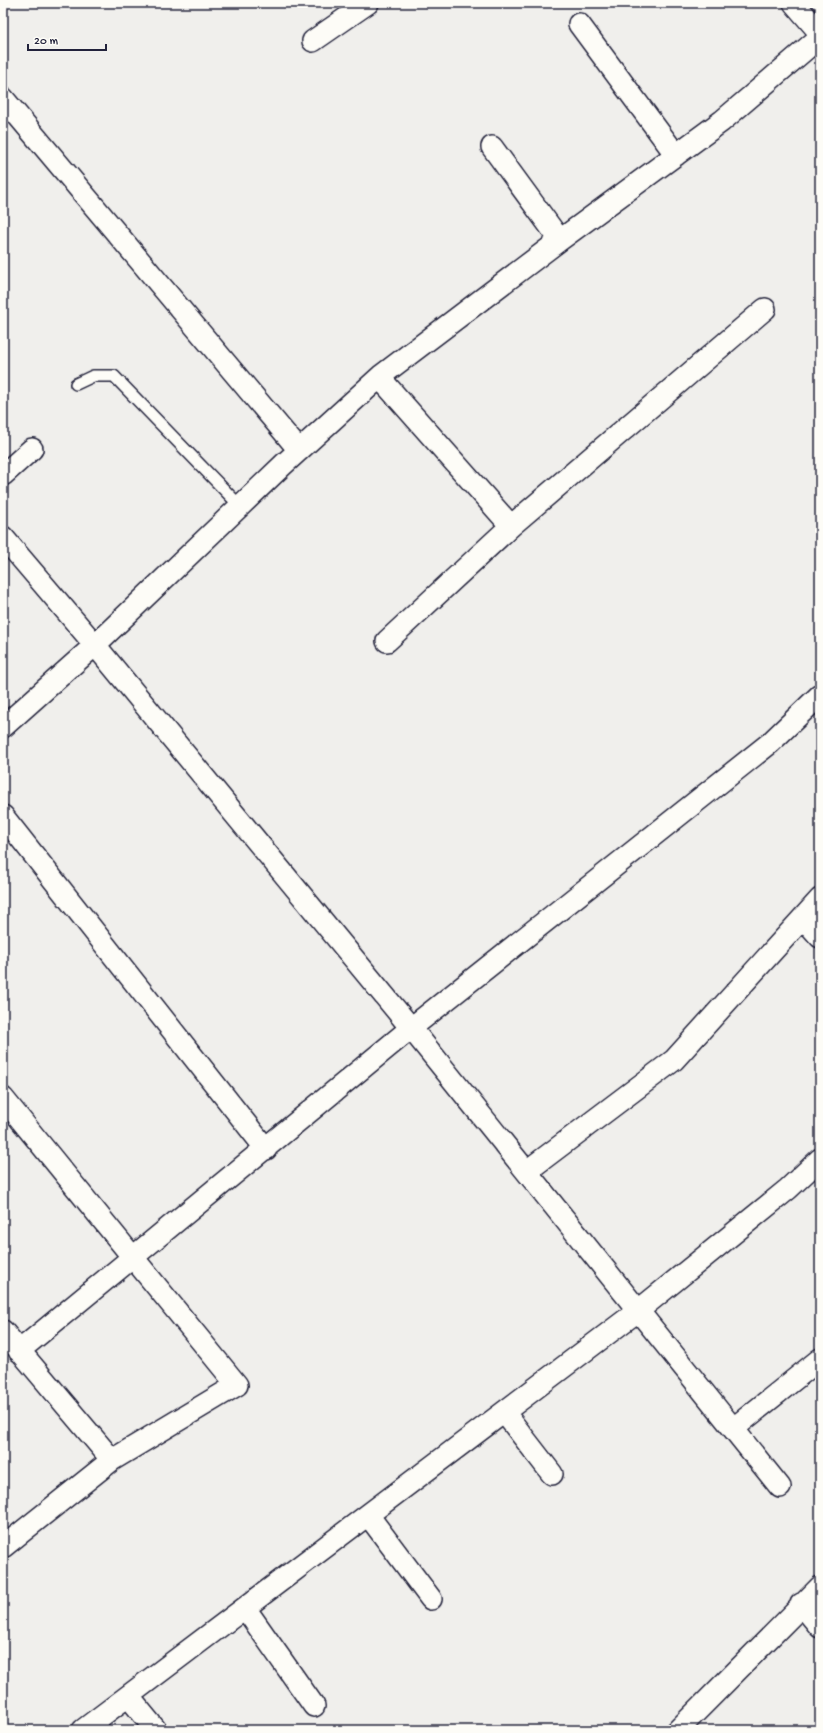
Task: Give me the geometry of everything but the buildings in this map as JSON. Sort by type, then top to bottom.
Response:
[{"type":"street","points":[[313,41],[368,3]]},
{"type":"street","points":[[794,3],[820,33]]},
{"type":"street","points":[[579,24],[676,155]]},
{"type":"street","points":[[3,727],[95,646],[299,450],[380,378],[560,240],[722,121],[820,37]]},
{"type":"street","points":[[3,98],[299,450]]},
{"type":"street","points":[[492,147],[560,240]]},
{"type":"street","points":[[387,641],[510,526],[765,309]]},
{"type":"street","points":[[380,378],[510,526]]},
{"type":"street","points":[[3,475],[32,449]]},
{"type":"street","points":[[3,537],[411,1028],[780,1487]]},
{"type":"street","points":[[20,1351],[411,1028],[770,743],[820,695]]},
{"type":"street","points":[[3,816],[266,1149]]},
{"type":"street","points":[[527,1171],[674,1060],[820,899]]},
{"type":"street","points":[[803,918],[820,936]]},
{"type":"street","points":[[3,1098],[237,1385],[112,1460],[3,1547]]},
{"type":"street","points":[[83,1730],[639,1310],[788,1190],[820,1159]]},
{"type":"street","points":[[3,1331],[112,1460]]},
{"type":"street","points":[[734,1428],[820,1359]]},
{"type":"street","points":[[504,1412],[552,1474]]},
{"type":"street","points":[[368,1515],[431,1599]]},
{"type":"street","points":[[681,1729],[801,1604],[820,1587]]},
{"type":"street","points":[[801,1604],[820,1626]]},
{"type":"street","points":[[245,1608],[314,1706]]},
{"type":"street","points":[[128,1696],[156,1730]]},
{"type":"lane","points":[[76,384],[93,376],[114,376],[240,506]]}]
